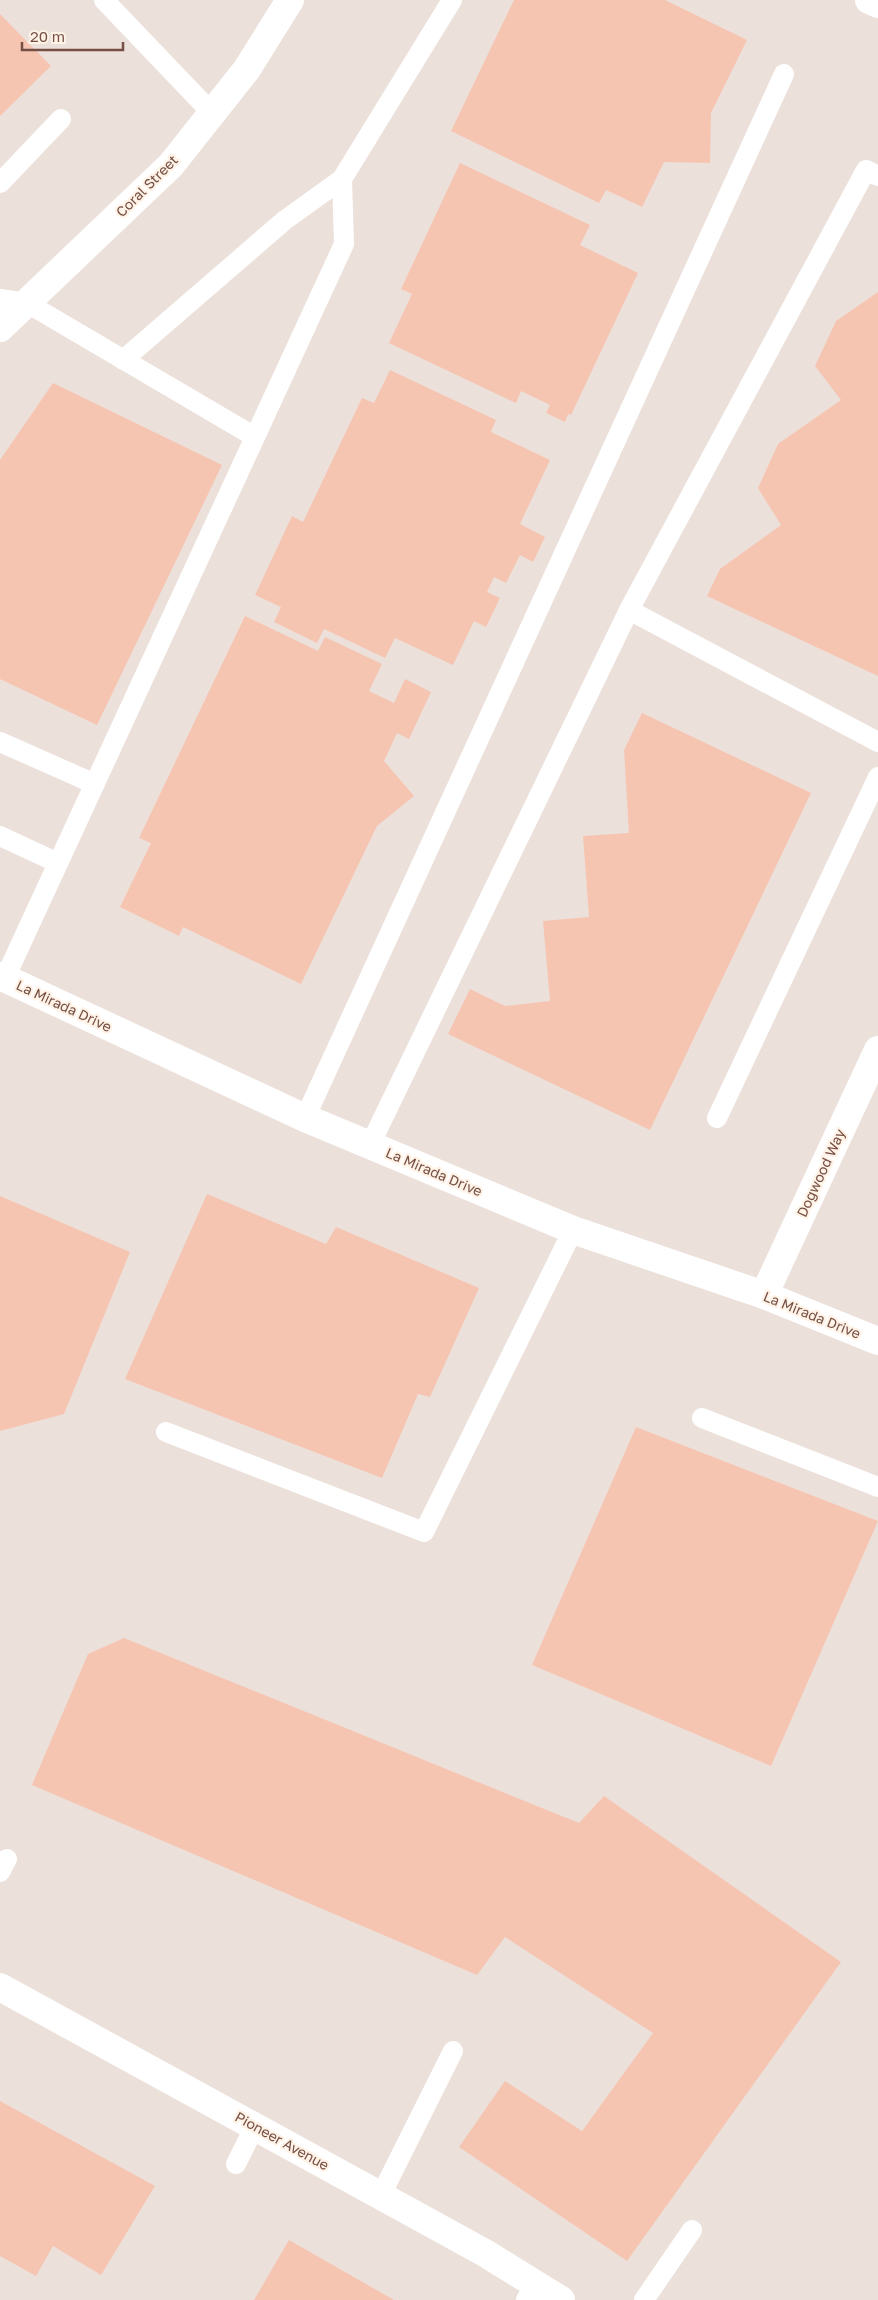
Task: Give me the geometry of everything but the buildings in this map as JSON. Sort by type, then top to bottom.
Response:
[{"type":"street","name":"Coral Street","points":[[0,328],[171,165],[211,112],[247,69],[290,0]]},
{"type":"street","points":[[869,0],[878,4]]},
{"type":"street","name":"La Mirada Drive","points":[[2,977],[305,1118],[573,1230],[764,1295],[878,1341]]},
{"type":"street","name":"Dogwood Way","points":[[764,1295],[878,1050]]},
{"type":"street","name":"Pioneer Avenue","points":[[0,1987],[485,2253],[530,2292],[561,2300]]},
{"type":"lane","points":[[104,0],[211,112]]},
{"type":"lane","points":[[123,360],[285,220],[342,180],[452,0]]},
{"type":"lane","points":[[305,1118],[784,74]]},
{"type":"lane","points":[[0,183],[61,119]]},
{"type":"lane","points":[[370,1145],[630,610],[866,170],[878,176]]},
{"type":"lane","points":[[2,977],[95,784],[344,244],[342,180]]},
{"type":"lane","points":[[0,299],[26,303],[256,437]]},
{"type":"lane","points":[[630,610],[878,742]]},
{"type":"lane","points":[[0,742],[95,784]]},
{"type":"lane","points":[[717,1118],[878,777]]},
{"type":"lane","points":[[0,836],[58,863]]},
{"type":"lane","points":[[166,1432],[424,1532],[573,1230]]},
{"type":"lane","points":[[702,1418],[878,1488]]},
{"type":"lane","points":[[381,2195],[453,2051]]},
{"type":"lane","points":[[236,2164],[254,2126]]},
{"type":"lane","points":[[644,2300],[692,2230]]},
{"type":"shaded area","points":[[0,0],[878,0],[878,2300],[0,2300]]}]
